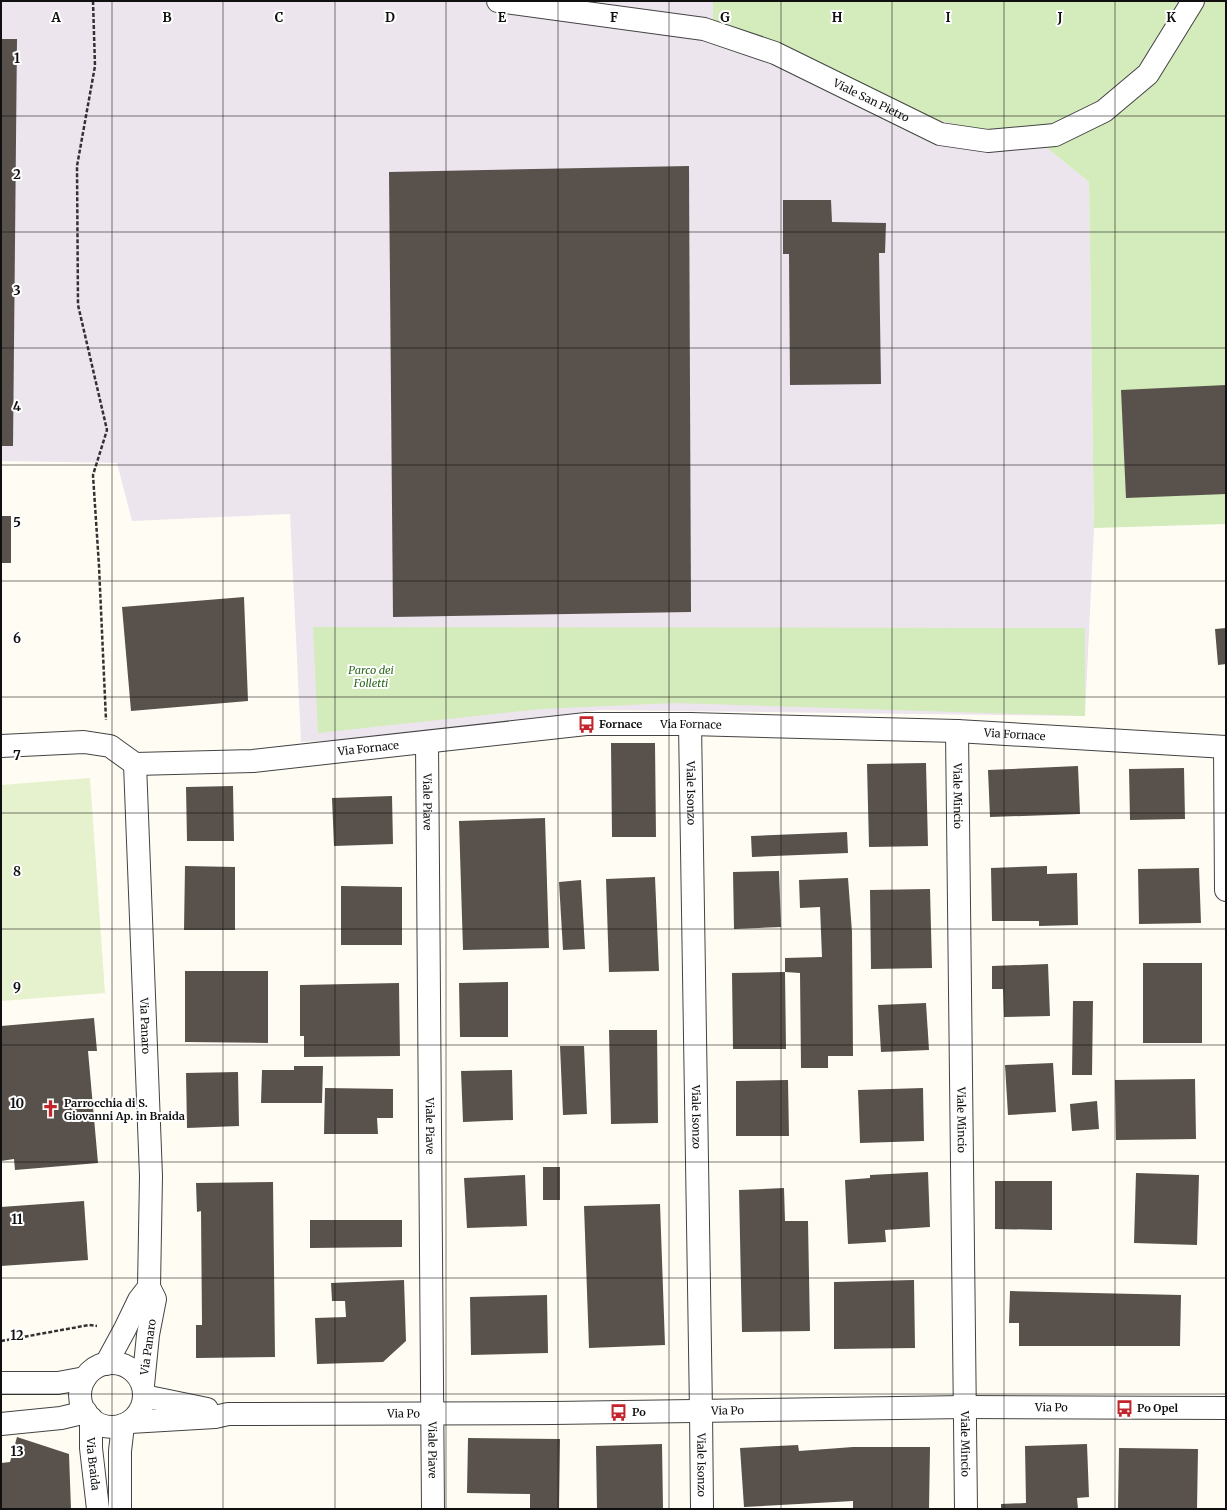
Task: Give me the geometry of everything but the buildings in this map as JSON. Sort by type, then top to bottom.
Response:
[{"type":"street","name":"Viale San Pietro","points":[[498,1],[704,29],[775,53],[940,134],[988,141],[1055,135],[1104,111],[1148,74],[1194,1]]},
{"type":"street","name":"Via Fornace","points":[[135,764],[253,762],[586,724],[690,724],[957,731],[1225,747]]},
{"type":"street","name":"Viale Isonzo","points":[[690,724],[702,1509]]},
{"type":"street","name":"Viale Mincio","points":[[957,731],[966,1509]]},
{"type":"street","points":[[1,746],[84,742],[110,746],[135,764]]},
{"type":"street","name":"Viale Piave","points":[[427,742],[433,1509]]},
{"type":"street","points":[[1225,747],[1226,890]]},
{"type":"street","name":"Via Panaro","points":[[135,764],[150,1176],[150,1287],[155,1299],[148,1335],[144,1390]]},
{"type":"street","name":"Via Panaro","points":[[106,1364],[139,1300],[150,1287]]},
{"type":"street","points":[[1,1383],[58,1383],[85,1378],[94,1369],[106,1364],[115,1363],[124,1365],[139,1376],[144,1390],[142,1406],[137,1415],[126,1423],[120,1451],[120,1509]]},
{"type":"street","name":"Via Braida","points":[[85,1378],[81,1386],[80,1395],[82,1404],[88,1415],[98,1423],[106,1426],[126,1423]]},
{"type":"street","name":"Via Po","points":[[144,1390],[228,1414]]},
{"type":"street","name":"Via Po","points":[[126,1423],[215,1417],[228,1414],[965,1408],[1226,1408]]},
{"type":"street","points":[[1,1424],[88,1415]]},
{"type":"street","name":"Via Braida","points":[[88,1415],[98,1509]]},
{"type":"path","points":[[93,1],[95,66],[77,166],[78,305],[107,430],[93,475],[107,727],[110,746]]},
{"type":"shaded area","points":[[1,1],[713,1],[713,30],[1041,143],[1089,182],[1094,528],[1085,716],[599,710],[418,736],[301,742],[290,514],[132,521],[117,463],[1,461]]},
{"type":"green space","points":[[713,1],[1226,1],[1226,524],[1094,528],[1089,182],[1041,143],[910,114],[713,30]]},
{"type":"green space","name":"Parco dei Folletti","points":[[313,627],[1085,628],[1085,716],[674,703],[541,709],[318,733]]},
{"type":"green space","points":[[90,778],[105,993],[1,1001],[1,785]]},
{"type":"place","name":"Fornace","points":[[586,724]]},
{"type":"place","name":"Parrocchia di S. Giovanni Ap. in Braida","points":[[51,1109]]},
{"type":"place","name":"Po Opel","points":[[1124,1408]]},
{"type":"place","name":"Po","points":[[619,1412]]}]
